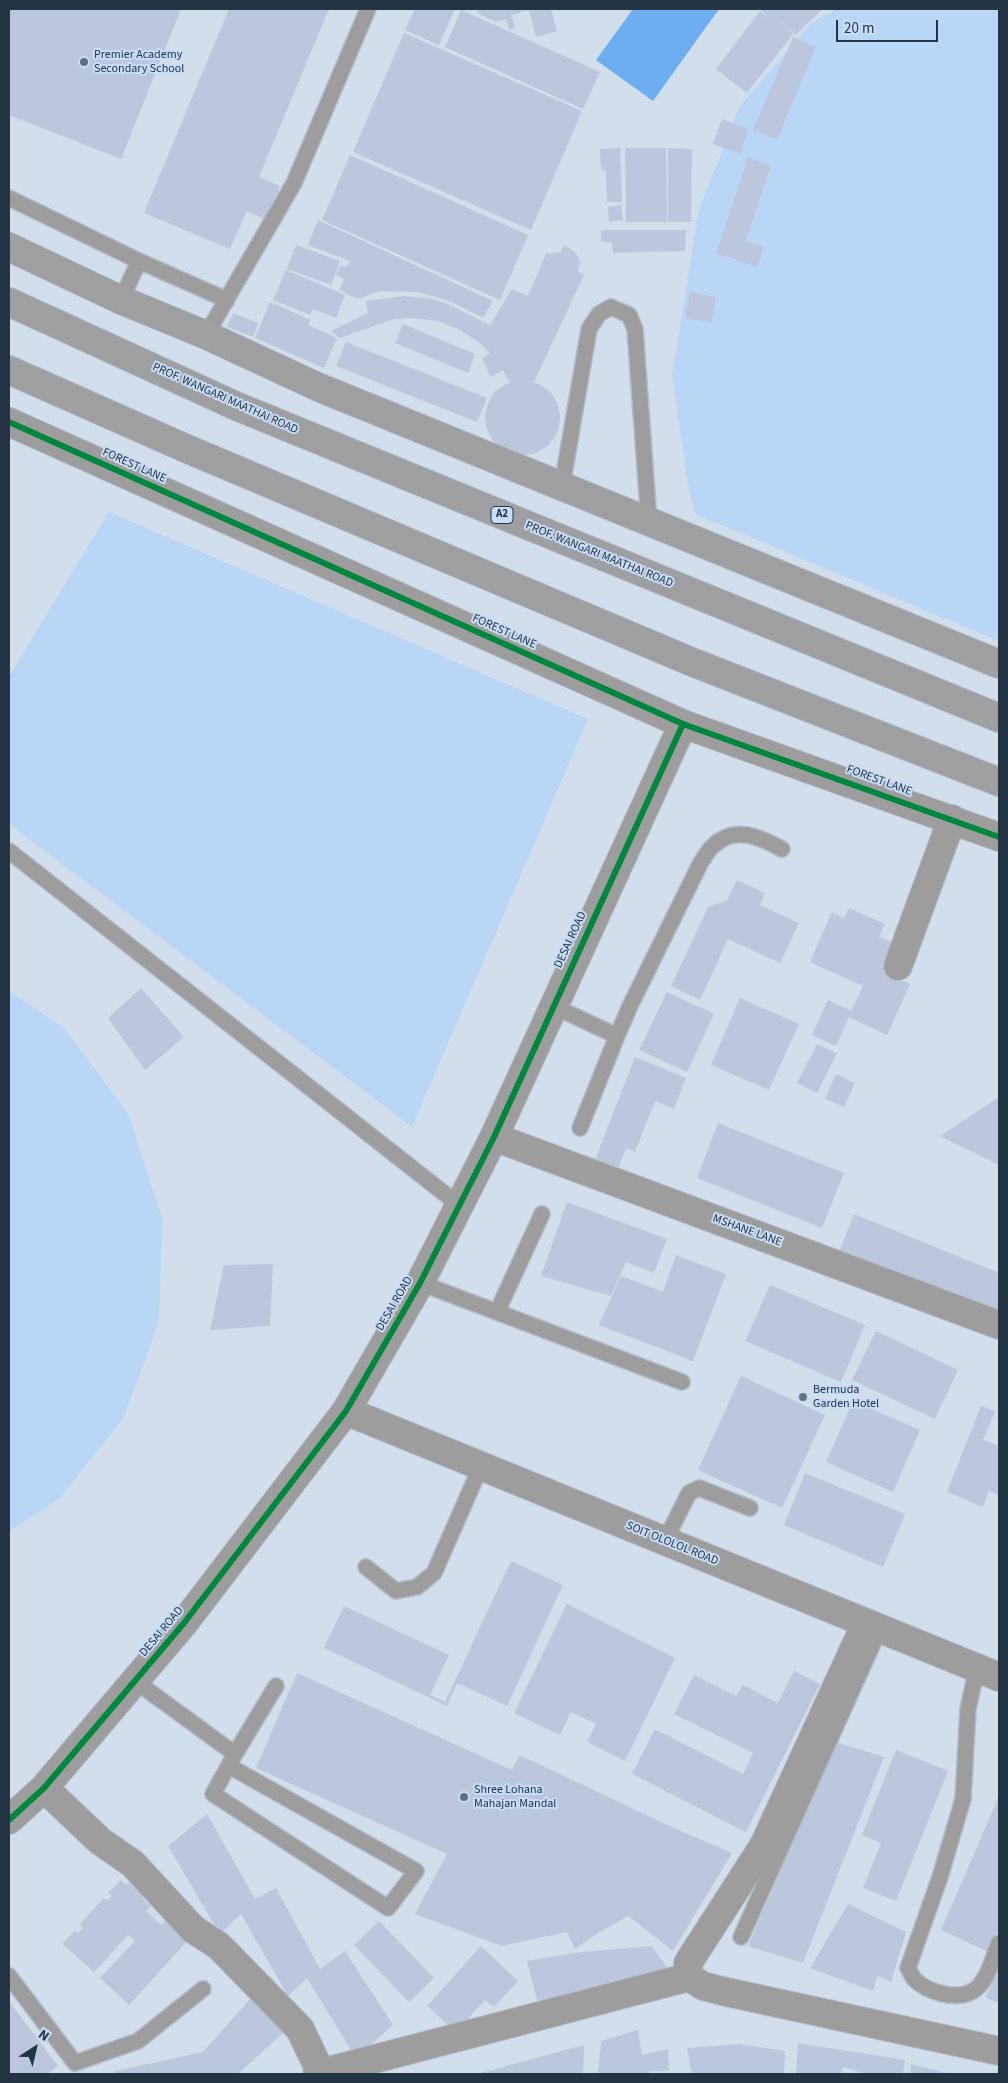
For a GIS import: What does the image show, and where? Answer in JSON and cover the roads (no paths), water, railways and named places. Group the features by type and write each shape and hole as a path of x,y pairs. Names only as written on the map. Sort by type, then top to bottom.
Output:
{"main road":[{"path":"9,247 121,300 206,335 318,387 999,664"},
{"name":"PROF. WANGARI MAATHAI ROAD","path":"9,302 236,406 999,718"},
{"path":"9,370 185,448 692,662 999,782"}],"street":[{"name":"FOREST LANE","path":"9,422 683,724 999,837"},
{"name":"DESAI ROAD","path":"9,1820 44,1788 184,1623 346,1411 420,1283 494,1137 683,724"},
{"path":"898,966 952,819"},
{"name":"MSHANE LANE","path":"494,1137 999,1326"},
{"name":"SOIT OLOLOL ROAD","path":"346,1411 988,1672"},
{"path":"689,1977 688,1963 764,1845 873,1626"},
{"path":"44,1788 100,1841 133,1864 193,1929 219,1946 300,2029 319,2074 689,1977 703,1986 722,1991 999,2051"}],"lane":[{"path":"206,335 294,184 368,9"},
{"path":"9,198 139,261 227,300"},
{"path":"121,300 139,261"},
{"path":"562,486 589,329 599,314 611,307 629,315 635,329 649,522"},
{"path":"580,1128 630,1006 701,862 713,846 730,836 755,835 782,848"},
{"path":"9,851 459,1205"},
{"path":"553,1006 618,1036"},
{"path":"497,1312 542,1214"},
{"path":"420,1283 682,1382"},
{"path":"366,1567 396,1591 417,1587 434,1573 480,1466"},
{"path":"665,1541 689,1493 700,1488 750,1508"},
{"path":"741,1937 873,1626"},
{"path":"988,1672 968,1709 963,1799 940,1877 908,1968 914,1978 928,1988 947,1995 973,1991 983,1981 999,1943"},
{"path":"136,1681 232,1760 416,1871 388,1908 212,1794 232,1760 276,1686"},
{"path":"9,1976 75,2063 138,2041 203,1989"}],"water":[{"path":"633,9 719,9 653,101 596,60"}],"place":[{"name":"Premier Academy Secondary School","path":"84,62"},
{"name":"Bermuda Garden Hotel","path":"803,1397"},
{"name":"Shree Lohana Mahajan Mandal","path":"464,1797"}]}
